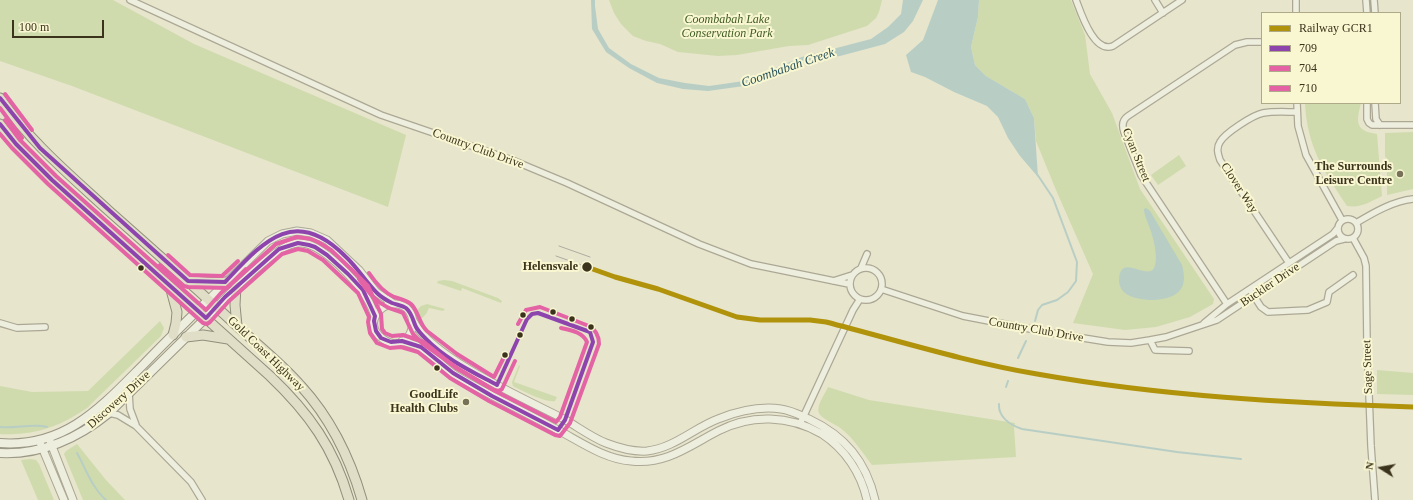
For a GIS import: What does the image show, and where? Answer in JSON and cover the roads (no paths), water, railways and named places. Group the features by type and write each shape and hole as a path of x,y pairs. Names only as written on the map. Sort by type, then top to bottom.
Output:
{"highway":[{"name":"Gold Coast Highway","path":"0,98 40,148 217,306 294,378 325,416 341,444 348,459 362,500"},
{"name":"Gold Coast Highway","path":"0,124 16,144 38,166 285,390 309,417 324,441 336,463 349,500"},
{"path":"188,281 210,283 225,282"},
{"path":"170,286 177,312 173,335"},
{"path":"236,286 235,305 237,326"},
{"path":"186,337 202,335 228,339"}],"main road":[{"name":"Discovery Drive","path":"0,443 39,440 72,427 89,416 109,399 209,299"},
{"name":"Discovery Drive","path":"0,453 16,453 42,449 81,434 109,413 217,306"}],"street":[{"name":"Country Club Drive","path":"130,0 381,115 518,163 567,183 699,244 751,264 849,284"},
{"path":"1076,0 1086,24 1097,42 1107,48 1113,46 1182,0"},
{"path":"1154,0 1163,13"},
{"path":"1296,0 1296,12"},
{"path":"1366,0 1366,12"},
{"path":"1374,0 1374,12"},
{"name":"Cyan Street","path":"1227,304 1142,175 1124,132 1123,125 1124,120 1128,116 1235,45 1247,42 1261,42"},
{"path":"1297,104 1300,136 1306,155 1342,220"},
{"path":"1367,104 1367,119 1372,125 1413,125"},
{"path":"1375,104 1376,118 1380,125"},
{"name":"Clover Way","path":"1289,264 1220,160 1218,148 1219,142 1229,133 1259,114 1297,112"},
{"path":"1356,223 1386,207 1402,201 1413,199"},
{"path":"1351,219 1356,223 1358,230 1353,238 1344,238 1340,235 1337,229 1342,220 1351,219"},
{"name":"Buckler Drive","path":"1195,328 1207,321 1227,304 1333,234 1337,229"},
{"path":"209,299 268,241 282,234 290,232 304,232 317,235 327,240 359,270 376,292 394,304"},
{"name":"Buckler Drive","path":"1150,340 1166,337 1217,320 1336,241 1344,238"},
{"name":"Sage Street","path":"1353,238 1363,255 1366,266 1371,446 1375,500"},
{"path":"217,306 236,286 279,249 292,244 302,243 322,251 348,274 365,294 375,316 374,327 381,338 391,342 402,341 410,335 413,330 414,322"},
{"name":"Country Club Drive","path":"831,281 852,275 861,268 867,254 869,268"},
{"path":"852,275 849,284 851,292 860,299 871,299 878,295 882,281 880,276 876,271 869,268 861,268"},
{"path":"1250,289 1261,307 1268,312 1308,310 1327,302 1329,292 1353,275"},
{"name":"Country Club Drive","path":"881,288 963,316 1108,342 1131,343 1150,340"},
{"path":"852,310 854,294"},
{"path":"800,424 802,416 852,310 860,299"},
{"path":"375,316 384,306 399,304 408,310 418,330 427,340 456,361 497,385 565,420 601,441 628,450 647,451 670,445 718,419 748,410 766,408 782,409 802,416 828,429 853,452 872,487 875,500"},
{"path":"0,323 17,328 45,327"},
{"path":"1150,340 1155,350 1190,351"},
{"path":"402,341 421,348 453,373 492,396 607,456 622,460 637,462 653,461 670,457 723,428 752,419 769,418 800,424 823,435 842,452 853,465 861,480 867,500"},
{"path":"492,396 497,385"},
{"path":"129,393 130,409 136,426"},
{"path":"109,413 118,415 136,426 191,482 202,500"},
{"path":"48,437 73,500"},
{"path":"39,440 64,500"}],"waterway":[{"path":"1035,321 1038,310 1042,305 1057,300 1068,292 1076,281 1077,262 1053,198 1037,174"},
{"path":"1018,358 1026,341"},
{"path":"1006,387 1008,381"},
{"path":"999,404 1000,413 1003,417 1013,425 1022,429 1177,452 1241,459"},
{"path":"0,427 47,427"},
{"path":"77,453 93,484 106,500"}],"tram line":[{"path":"559,246 590,257"},
{"path":"556,256 587,267"}],"rail line":[{"name":"GCR1","path":"587,267 615,277 658,289 737,317 760,320 810,320 826,322 957,357 1010,369 1084,382 1177,393 1271,401 1413,407"}],"place":[{"name":"The Surrounds Leisure Centre","path":"1400,174"},
{"name":"Helensvale","path":"587,267"},
{"name":"GoodLife Health Clubs","path":"466,402"}],"park label":[{"name":"Coombabah Lake Conservation Park","path":"727,27"}],"water label":[{"name":"Coombabah Creek","path":"788,68"}]}
